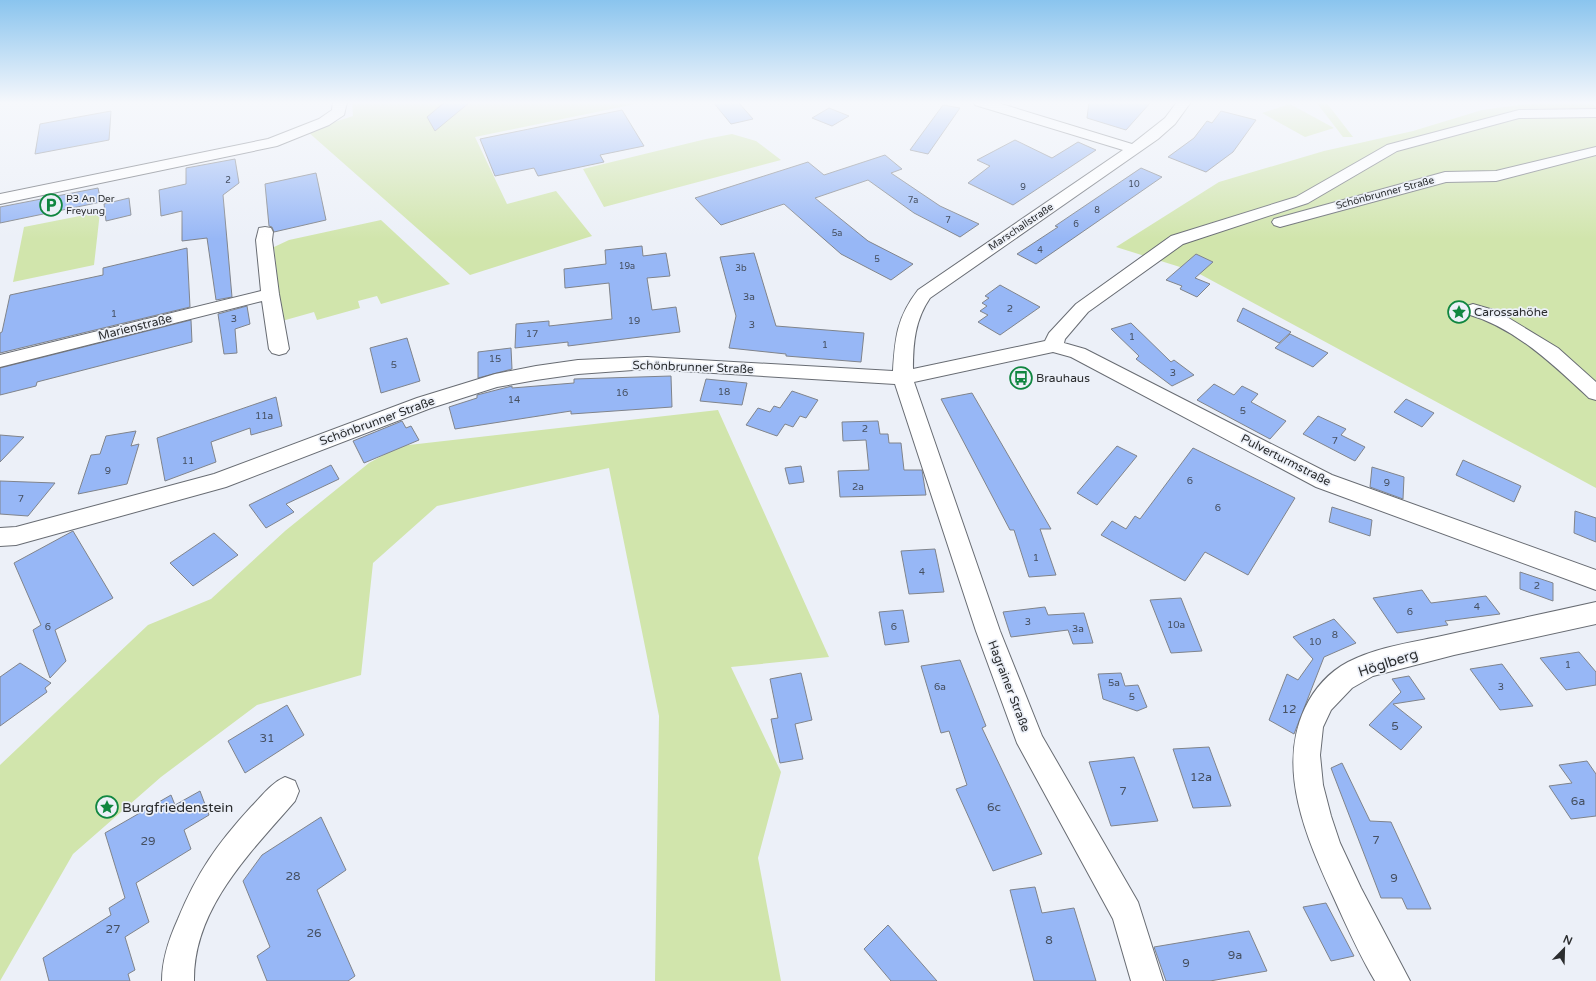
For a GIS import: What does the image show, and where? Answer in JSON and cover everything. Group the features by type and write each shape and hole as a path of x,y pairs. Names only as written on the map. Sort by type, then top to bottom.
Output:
{"street":[{"path":"0,199 249,148"},
{"path":"1128,148 1135,150"},
{"name":"Marschallstraße","path":"903,378 904,338 908,319 917,302 924,294 1138,148"},
{"name":"Schönbrunner Straße","path":"8,537 218,481 424,403 495,382 536,373 578,367 647,363 903,378 1053,346 1056,337 1082,308 1177,240 1302,200 1393,148"},
{"name":"Schönbrunner Straße","path":"1221,227 1256,229 1445,177 1496,176 1596,151"},
{"path":"265,232 264,240 270,294 280,349"},
{"name":"Marienstraße","path":"0,361 270,294"},
{"path":"1473,310 1491,315 1551,352 1596,393"},
{"name":"Pulverturmstraße","path":"1053,346 1078,353 1324,481 1596,580"},
{"name":"Hagrainer Straße","path":"903,378 988,631 1031,743 1127,913 1147,981"},
{"name":"Höglberg","path":"1394,981 1379,959 1337,871 1312,806 1306,778 1307,748 1310,724 1321,701 1336,686 1360,669 1424,651 1596,612"},
{"path":"178,981 179,959 185,937 202,897 215,873 230,853 285,791"}],"green space":[{"path":"326,148 480,148 507,204 556,191 592,236 470,275"},
{"path":"670,148 765,148 781,160 604,207 583,169"},
{"path":"1338,148 1596,148 1596,488 1196,272 1116,247 1219,182"},
{"path":"100,212 94,265 13,282 24,227"},
{"path":"381,220 450,284 381,304 377,296 358,301 360,308 317,320 314,312 282,321 274,247 289,240"},
{"path":"718,410 829,657 731,667 781,772 758,858 781,981 655,981 659,716 609,468 437,506 373,563 361,675 257,705 161,777 73,854 0,981 0,765 148,625 211,599 285,531 369,463 400,446"}],"building":[{"path":"36,148 68,148 35,154"},
{"path":"484,148 635,148 600,155 604,162 538,176 534,168 495,176"},
{"path":"912,148 932,148 928,154 910,150"},
{"path":"1000,148 1031,148 1052,158 1069,148 1091,148 1096,150 1013,205 968,183 990,166 977,160"},
{"path":"1181,148 1236,148 1233,152 1206,172 1168,157"},
{"path":"885,155 902,169 891,173 940,206 979,224 960,237 914,213 868,180 815,198 868,241 913,264 891,280 841,254 784,204 721,225 695,198 808,162 824,175"},
{"path":"235,159 239,183 223,195 232,297 216,300 207,238 182,241 182,211 161,216 159,190 186,184 186,168"},
{"path":"1141,168 1162,177 1036,264 1017,254 1058,227 1055,226"},
{"path":"316,173 326,220 274,232 272,227 269,226 265,184"},
{"name":"P3 An Der Freyung","path":"98,188 101,202 0,223 0,207"},
{"path":"129,198 131,215 106,221 104,204"},
{"path":"642,246 643,256 666,253 670,276 647,278 652,310 676,307 680,332 568,346 568,342 515,348 516,324 549,321 549,326 612,319 609,283 565,288 564,269 606,264 605,250"},
{"path":"187,248 190,307 0,353 0,333 2,332 10,295 103,275 103,268"},
{"path":"754,253 776,326 864,333 861,362 786,356 786,354 729,348 736,316 720,257"},
{"path":"1196,254 1213,262 1195,278 1210,284 1197,297 1180,289 1182,286 1166,280"},
{"path":"1000,285 1040,307 1000,335 978,322 988,315 980,311 987,306 982,303 989,298 985,296"},
{"path":"247,306 250,324 235,329 237,353 224,354 218,314"},
{"path":"1243,308 1291,332 1279,343 1237,321"},
{"path":"191,320 192,342 37,382 36,386 0,395 0,368"},
{"path":"1131,323 1171,362 1174,360 1194,375 1172,386 1136,359 1139,356 1111,329"},
{"path":"1290,334 1328,353 1313,367 1275,348"},
{"path":"407,338 420,381 381,393 370,348"},
{"path":"511,348 512,369 478,378 478,352"},
{"path":"671,376 672,407 571,414 571,411 455,429 449,407 477,398 477,395 512,386 512,388 574,383 574,379"},
{"path":"706,379 747,383 742,405 700,401"},
{"path":"1214,384 1234,395 1242,386 1258,394 1251,402 1286,421 1270,439 1197,400"},
{"path":"792,391 818,400 806,418 800,416 793,427 785,424 777,436 746,425 758,408 770,412 774,406 780,408"},
{"path":"972,393 1051,529 1040,529 1056,575 1029,577 1014,530 1010,530 941,399"},
{"path":"276,397 282,426 251,435 250,428 211,442 216,462 165,481 157,438"},
{"path":"1406,399 1434,413 1422,427 1394,412"},
{"path":"1318,416 1346,429 1341,435 1365,447 1355,461 1303,434"},
{"path":"402,421 406,428 411,426 419,440 364,463 353,441"},
{"path":"878,421 880,434 888,434 889,443 901,443 904,470 922,470 926,495 840,497 838,471 869,470 866,440 843,441 842,422"},
{"path":"136,431 131,446 139,444 127,484 78,494 91,455 100,454 106,436"},
{"path":"0,435 24,437 0,462"},
{"path":"1117,446 1137,456 1097,505 1077,493"},
{"path":"1193,448 1295,498 1248,575 1205,552 1185,581 1101,535 1112,521 1126,529 1135,516 1140,519"},
{"path":"1463,460 1521,486 1514,502 1456,475"},
{"path":"331,465 339,479 286,504 294,512 266,528 249,505"},
{"path":"801,466 804,482 789,484 785,468"},
{"path":"1372,467 1404,477 1403,499 1370,487"},
{"path":"0,481 55,483 28,516 0,514"},
{"path":"1332,507 1372,520 1370,536 1329,522"},
{"path":"1575,511 1596,518 1596,542 1574,533"},
{"path":"73,531 113,598 55,630 66,661 50,678 33,630 41,625 14,563"},
{"path":"214,533 238,555 193,586 170,563"},
{"path":"935,549 944,592 909,594 901,551"},
{"path":"1520,572 1553,583 1553,601 1520,589"},
{"path":"1422,590 1431,603 1486,596 1500,614 1445,621 1448,625 1397,633 1373,598"},
{"path":"1181,598 1202,651 1171,653 1150,600"},
{"path":"1045,607 1048,615 1084,613 1093,643 1073,644 1068,630 1011,637 1003,612"},
{"path":"903,610 909,642 885,645 879,612"},
{"path":"1334,619 1356,643 1324,657 1294,734 1269,720 1287,674 1298,680 1313,659 1293,637"},
{"path":"1579,652 1596,672 1596,685 1566,690 1540,658"},
{"path":"960,660 986,726 982,728 1042,854 993,871 956,789 967,785 949,731 941,733 921,666"},
{"path":"20,663 51,683 45,688 47,692 0,726 0,677"},
{"path":"1502,664 1533,706 1500,710 1470,669"},
{"path":"801,673 812,720 795,724 803,759 780,763 771,719 778,718 770,679"},
{"path":"1121,673 1125,686 1138,685 1147,707 1137,711 1103,699 1098,674"},
{"path":"1409,676 1425,699 1393,704 1422,727 1401,750 1369,725 1401,692 1392,679"},
{"path":"287,705 304,735 245,773 228,741"},
{"path":"1209,747 1231,806 1193,808 1173,749"},
{"path":"1134,757 1158,821 1111,826 1089,762"},
{"path":"1587,761 1596,774 1596,816 1571,819 1549,786 1572,783 1559,765"},
{"path":"1342,763 1370,821 1391,822 1431,909 1407,909 1402,898 1381,898 1331,768"},
{"path":"200,791 209,815 184,830 191,849 136,883 149,922 125,937 135,970 128,974 130,981 49,981 43,958 111,915 109,908 125,898 105,833 171,795 175,805"},
{"path":"321,817 346,870 317,890 355,976 348,981 267,981 257,956 270,947 243,881 262,855"},
{"path":"1035,887 1042,913 1074,908 1096,981 1034,981 1010,890"},
{"path":"1326,903 1354,956 1331,961 1303,907"},
{"path":"888,925 937,981 891,981 864,949"},
{"path":"1249,931 1267,971 1210,981 1166,981 1154,947"}],"place":[{"name":"P3 An Der Freyung","path":"51,205"},
{"name":"Carossahöhe","path":"1459,312"},
{"name":"Brauhaus","path":"1021,378"},
{"name":"Burgfriedenstein","path":"107,807"}]}
